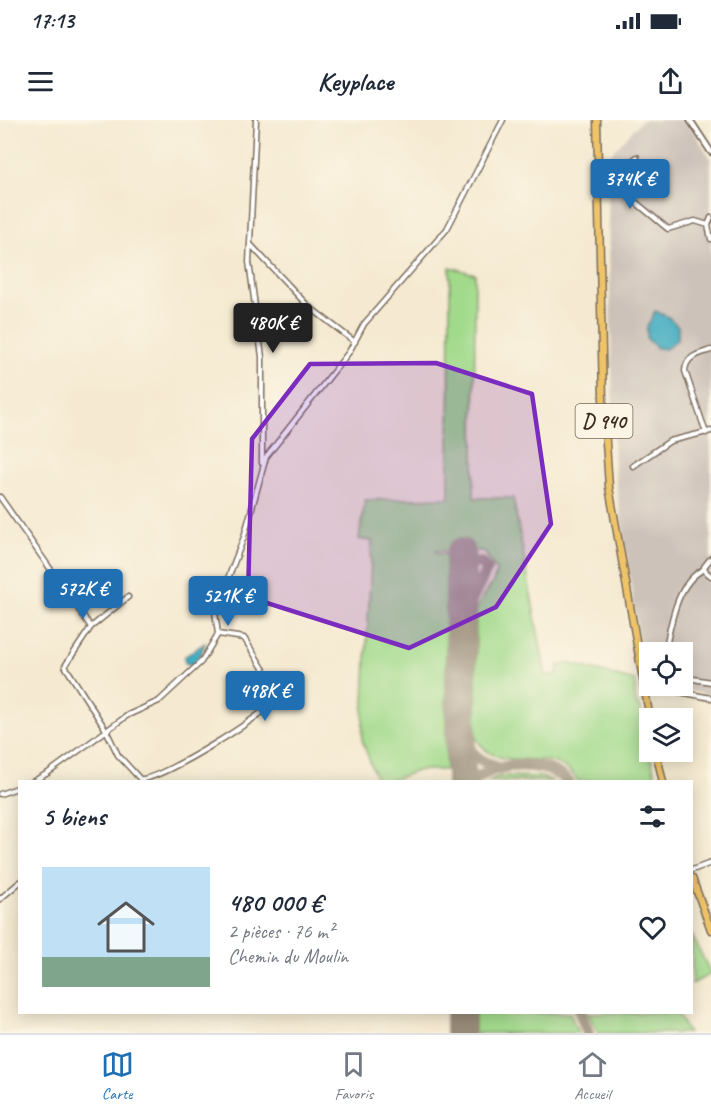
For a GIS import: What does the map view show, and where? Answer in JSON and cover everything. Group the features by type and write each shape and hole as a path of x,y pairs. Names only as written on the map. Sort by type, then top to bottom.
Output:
{"main road":[{"name":"D 940","path":"597,120 603,399 609,487 639,661"},
{"path":"658,762 663,780"},
{"path":"693,881 711,930"}],"street":[{"path":"36,780 128,715 159,701 201,662 218,634 215,612 244,537 262,463 262,357 249,262 256,120"},
{"path":"262,463 355,342 364,324 379,305 447,230 503,120"},
{"path":"690,120 711,152"},
{"path":"637,157 613,176 615,185 668,230 695,221 708,225"},
{"path":"711,218 708,225 711,239"},
{"path":"250,244 307,305 355,342"},
{"path":"633,465 670,441 709,432 685,370 687,361 692,357 711,350"},
{"path":"0,496 91,627"},
{"path":"704,569 706,561 711,558"},
{"path":"704,569 711,576"},
{"path":"667,642 675,610 686,587 693,574 704,569"},
{"path":"128,597 91,627 64,666 106,730 118,755 140,780 152,778 177,766 212,745 277,698 271,681 244,638 218,634"},
{"path":"693,679 711,682"},
{"path":"693,694 711,698"},
{"path":"0,794 18,788"},
{"path":"693,870 711,863"},
{"path":"0,899 18,884"}],"highlighted area":[{"path":"436,363 532,394 551,524 496,607 409,648 248,597 252,439 310,364"}],"shaded area":[{"path":"642,120 687,120 711,159 711,695 693,692 693,642 639,642 614,469 607,158"}],"green space":[{"path":"450,267 475,274 474,498 513,498 546,676 558,673 558,666 569,663 635,681 635,699 639,708 639,762 652,762 656,780 577,780 567,769 554,762 499,757 486,750 476,738 476,612 493,581 496,570 484,551 436,551 436,554 446,554 446,770 420,770 392,780 377,780 362,740 372,541 359,539 365,500 449,498"},
{"path":"501,776 541,777 550,780 491,780"},
{"path":"693,937 711,974 693,983"},
{"path":"475,1014 570,1014 578,1033 475,1033"},
{"path":"588,1014 678,1014 688,1033 598,1033"}],"water":[{"path":"655,311 668,317 678,326 678,338 666,349 657,348 647,339 647,327"},
{"path":"205,643 201,655 192,665 185,663 184,657"}],"taxiway":[{"path":"461,568 467,562 482,563 487,569 461,621"},
{"path":"461,730 466,744 474,755 499,767"},
{"path":"476,780 493,770 520,766 548,769 565,780"},
{"path":"581,1014 588,1033"}],"runway":[{"path":"461,553 461,780"},
{"path":"460,1014 460,1033"}]}
